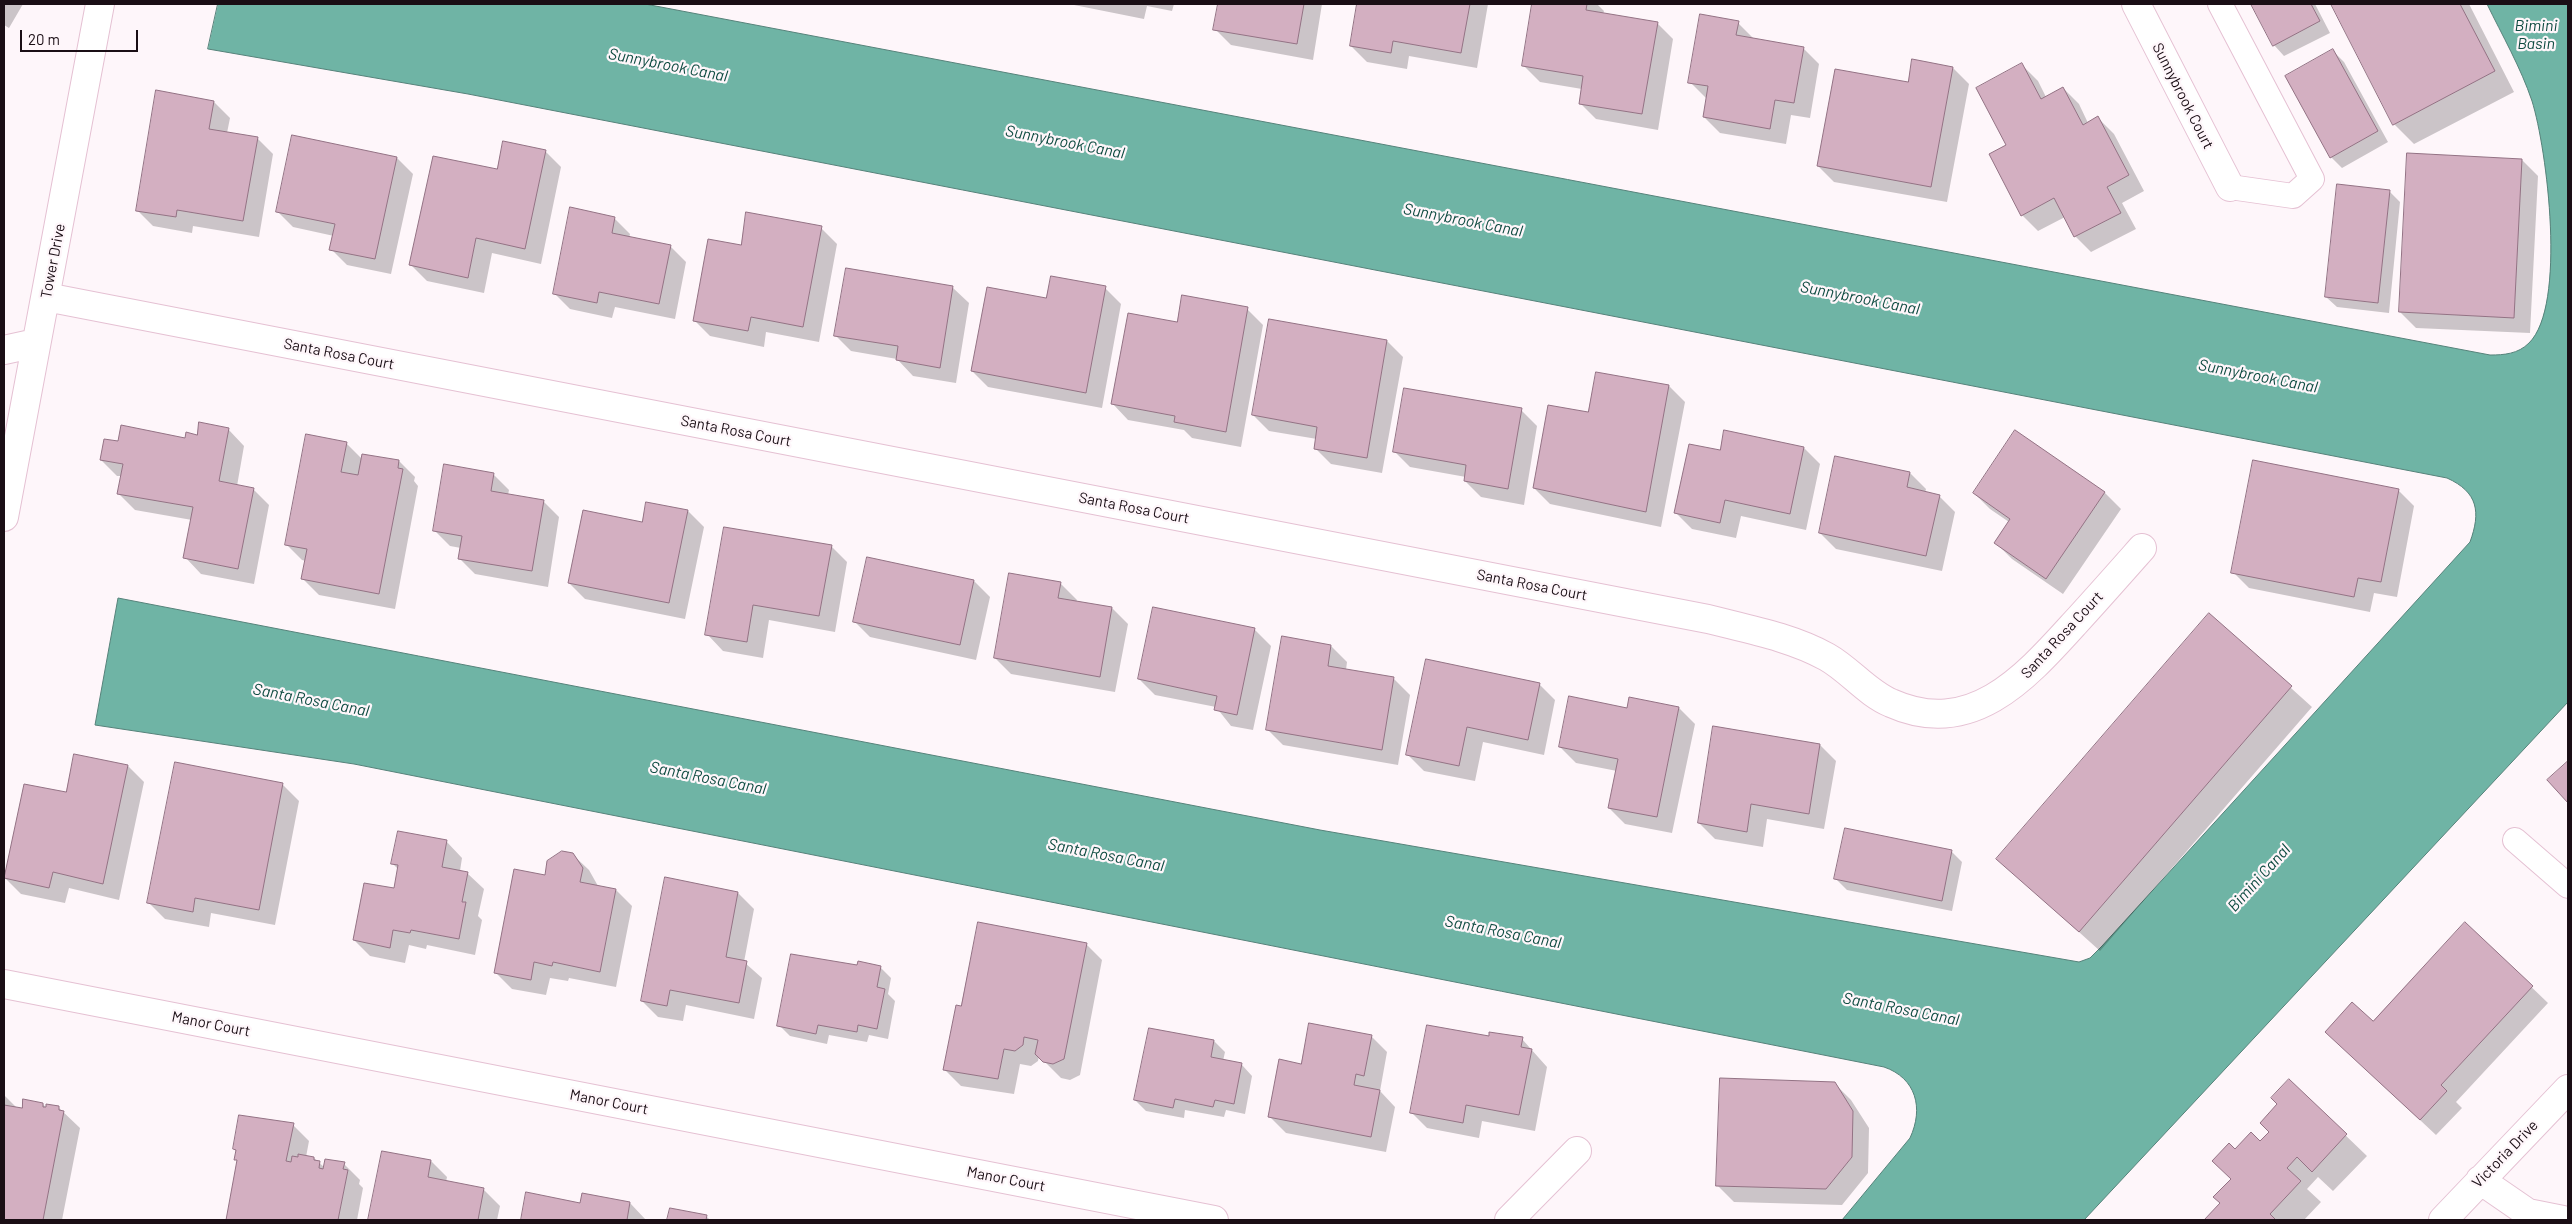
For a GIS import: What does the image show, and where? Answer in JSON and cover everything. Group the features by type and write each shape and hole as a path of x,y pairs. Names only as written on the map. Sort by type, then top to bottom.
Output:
{"street":[{"name":"Tower Drive","path":"4,517 100,4"},
{"name":"Sunnybrook Court","path":"2136,4 2230,187"},
{"name":"Santa Rosa Court","path":"46,297 1708,619 1807,648 1844,668 1873,693 1889,703 1906,710 1931,714 1956,712 1982,705 2010,688 2032,670 2142,548"},
{"path":"4,350 36,343"},
{"name":"Manor Court","path":"4,984 1214,1220"},
{"name":"Victoria Drive","path":"2443,1220 2568,1089"},
{"path":"1509,1220 1577,1151"},
{"path":"2480,1180 2528,1213 2563,1220"}],"lane":[{"path":"2220,4 2312,179 2293,196 2230,187"},
{"path":"2515,840 2568,886"}],"water":[{"path":"218,4 645,4 2490,355 2516,352 2529,343 2541,324 2548,296 2551,263 2548,189 2538,124 2528,89 2487,4 2568,4 2568,702 2084,1220 1842,1220 1910,1138 1914,1127 1916,1105 1910,1086 1895,1072 1884,1067 354,764 95,725 118,598 1320,830 2079,962 2090,958 2102,946 2470,542 2475,521 2476,512 2471,496 2447,478 468,94 208,49"}],"building":[{"path":"1218,4 1304,4 1297,44 1213,30"},
{"path":"1357,4 1470,4 1461,53 1393,41 1391,53 1350,46"},
{"path":"1532,4 1587,4 1586,10 1658,22 1642,114 1579,104 1583,76 1522,66"},
{"path":"2251,4 2311,4 2320,21 2273,46"},
{"path":"2331,4 2460,4 2495,71 2393,125"},
{"path":"1700,14 1739,21 1736,35 1804,47 1794,103 1775,100 1770,129 1703,117 1708,86 1688,83"},
{"path":"2333,49 2378,131 2330,158 2285,76"},
{"path":"1912,59 1953,67 1931,187 1817,166 1835,69 1908,82"},
{"path":"2022,63 2041,99 2063,87 2083,125 2098,116 2129,175 2107,187 2121,213 2074,237 2054,198 2021,216 1989,154 2006,145 1976,88"},
{"path":"156,90 214,101 209,129 258,137 243,221 177,210 176,217 136,211"},
{"path":"292,135 397,157 375,259 329,250 335,224 276,212"},
{"path":"503,141 546,150 525,249 476,238 468,278 409,265 433,156 497,169"},
{"path":"2407,153 2522,159 2514,318 2399,312"},
{"path":"2337,184 2390,190 2378,303 2325,297"},
{"path":"570,207 615,217 612,233 671,245 659,304 599,292 597,303 553,294"},
{"path":"746,212 822,226 803,327 751,317 748,331 693,321 708,239 741,245"},
{"path":"846,268 953,286 940,368 896,360 898,346 834,336"},
{"path":"1051,276 1106,286 1086,393 971,371 987,287 1046,298"},
{"path":"1182,295 1248,307 1226,432 1174,422 1175,416 1111,404 1128,313 1177,322"},
{"path":"1269,319 1387,340 1367,458 1314,449 1317,427 1252,415"},
{"path":"1596,372 1669,385 1646,512 1533,488 1548,405 1588,412"},
{"path":"1404,388 1522,408 1508,489 1464,481 1466,465 1393,452"},
{"path":"199,422 229,428 219,481 254,488 238,569 183,558 193,507 117,494 123,464 100,460 104,439 118,441 121,425 185,438 186,432 197,435"},
{"path":"1724,430 1804,447 1790,514 1725,500 1720,523 1674,513 1689,444 1720,450"},
{"path":"2015,430 2105,492 2046,579 1994,543 2010,519 1973,493"},
{"path":"306,434 347,442 341,472 358,475 362,454 399,460 398,468 403,469 379,594 301,579 307,549 285,545"},
{"path":"1835,456 1910,472 1907,487 1940,495 1926,556 1819,533"},
{"path":"2253,460 2399,489 2381,582 2358,578 2354,597 2231,573"},
{"path":"444,464 494,473 491,491 544,500 532,571 458,559 462,536 433,531"},
{"path":"646,502 688,510 669,603 568,583 583,510 642,522"},
{"path":"724,527 832,545 819,616 753,605 747,642 705,635"},
{"path":"867,557 974,580 960,645 853,622"},
{"path":"1009,573 1061,582 1058,598 1112,607 1100,677 994,658"},
{"path":"1153,607 1255,628 1237,715 1214,710 1217,696 1138,679"},
{"path":"2209,613 2292,686 2079,932 1996,859"},
{"path":"1282,636 1331,645 1328,666 1394,677 1382,750 1266,730"},
{"path":"1426,659 1540,683 1528,740 1467,727 1459,766 1406,755"},
{"path":"1569,696 1627,708 1629,697 1679,707 1657,817 1608,808 1618,759 1559,747"},
{"path":"1713,726 1820,744 1809,814 1751,804 1747,832 1698,823"},
{"path":"74,754 128,765 103,884 53,872 49,888 4,878 24,784 66,792"},
{"path":"2568,761 2568,803 2547,780"},
{"path":"175,762 283,783 259,910 195,898 193,912 147,903"},
{"path":"1845,828 1952,850 1942,901 1834,879"},
{"path":"398,831 447,840 442,867 468,872 462,902 466,902 459,939 411,930 410,933 393,930 390,948 353,940 364,883 394,888 398,865 391,864"},
{"path":"562,851 573,853 583,868 580,882 616,889 600,972 553,962 552,966 534,962 531,980 494,973 514,869 545,875 547,861"},
{"path":"665,877 738,892 726,957 747,961 739,1003 670,990 667,1006 641,1001"},
{"path":"978,922 1087,943 1064,1059 1053,1064 1043,1062 1035,1054 1038,1040 1024,1037 1023,1045 1015,1051 1004,1049 998,1079 943,1070 956,1005 961,1006"},
{"path":"2465,922 2533,986 2441,1085 2447,1091 2420,1120 2325,1032 2352,1002 2373,1021"},
{"path":"791,954 857,965 858,961 881,966 877,987 885,989 877,1029 858,1025 857,1032 818,1025 816,1034 777,1026"},
{"path":"1309,1023 1372,1035 1364,1076 1356,1074 1354,1085 1380,1090 1371,1137 1268,1117 1279,1059 1301,1064"},
{"path":"1427,1025 1489,1036 1489,1032 1523,1037 1521,1047 1532,1049 1519,1115 1466,1105 1463,1123 1410,1113"},
{"path":"1149,1028 1214,1040 1211,1057 1242,1063 1234,1104 1215,1100 1213,1107 1175,1099 1173,1108 1134,1100"},
{"path":"1720,1078 1835,1082 1853,1111 1852,1157 1826,1189 1716,1186"},
{"path":"2289,1079 2347,1134 2312,1172 2297,1157 2287,1168 2301,1181 2270,1214 2276,1220 2204,1220 2220,1203 2213,1197 2231,1179 2212,1161 2229,1143 2235,1149 2251,1132 2260,1141 2269,1132 2260,1123 2277,1104 2271,1098"},
{"path":"23,1099 43,1103 43,1107 46,1107 46,1104 59,1106 59,1110 64,1111 43,1220 4,1220 4,1105 22,1108"},
{"path":"239,1115 294,1123 286,1161 291,1162 292,1156 298,1157 298,1154 314,1157 314,1160 320,1161 319,1168 323,1169 325,1159 345,1162 343,1169 348,1170 338,1220 226,1220 237,1160 234,1160 236,1150 233,1149"},
{"path":"382,1151 431,1160 428,1177 484,1188 478,1220 368,1220"},
{"path":"526,1192 580,1203 582,1193 630,1202 627,1220 521,1220"},
{"path":"670,1208 707,1215 706,1220 667,1220"}],"water label":[{"name":"Bimini Basin","path":"2536,35"},
{"name":"Sunnybrook Canal","path":"668,65"},
{"name":"Sunnybrook Canal","path":"1065,142"},
{"name":"Sunnybrook Canal","path":"1463,220"},
{"name":"Sunnybrook Canal","path":"1860,298"},
{"name":"Sunnybrook Canal","path":"2258,376"},
{"name":"Santa Rosa Canal","path":"311,700"},
{"name":"Santa Rosa Canal","path":"708,778"},
{"name":"Santa Rosa Canal","path":"1106,855"},
{"name":"Bimini Canal","path":"2259,878"},
{"name":"Santa Rosa Canal","path":"1503,932"},
{"name":"Santa Rosa Canal","path":"1901,1009"}]}
